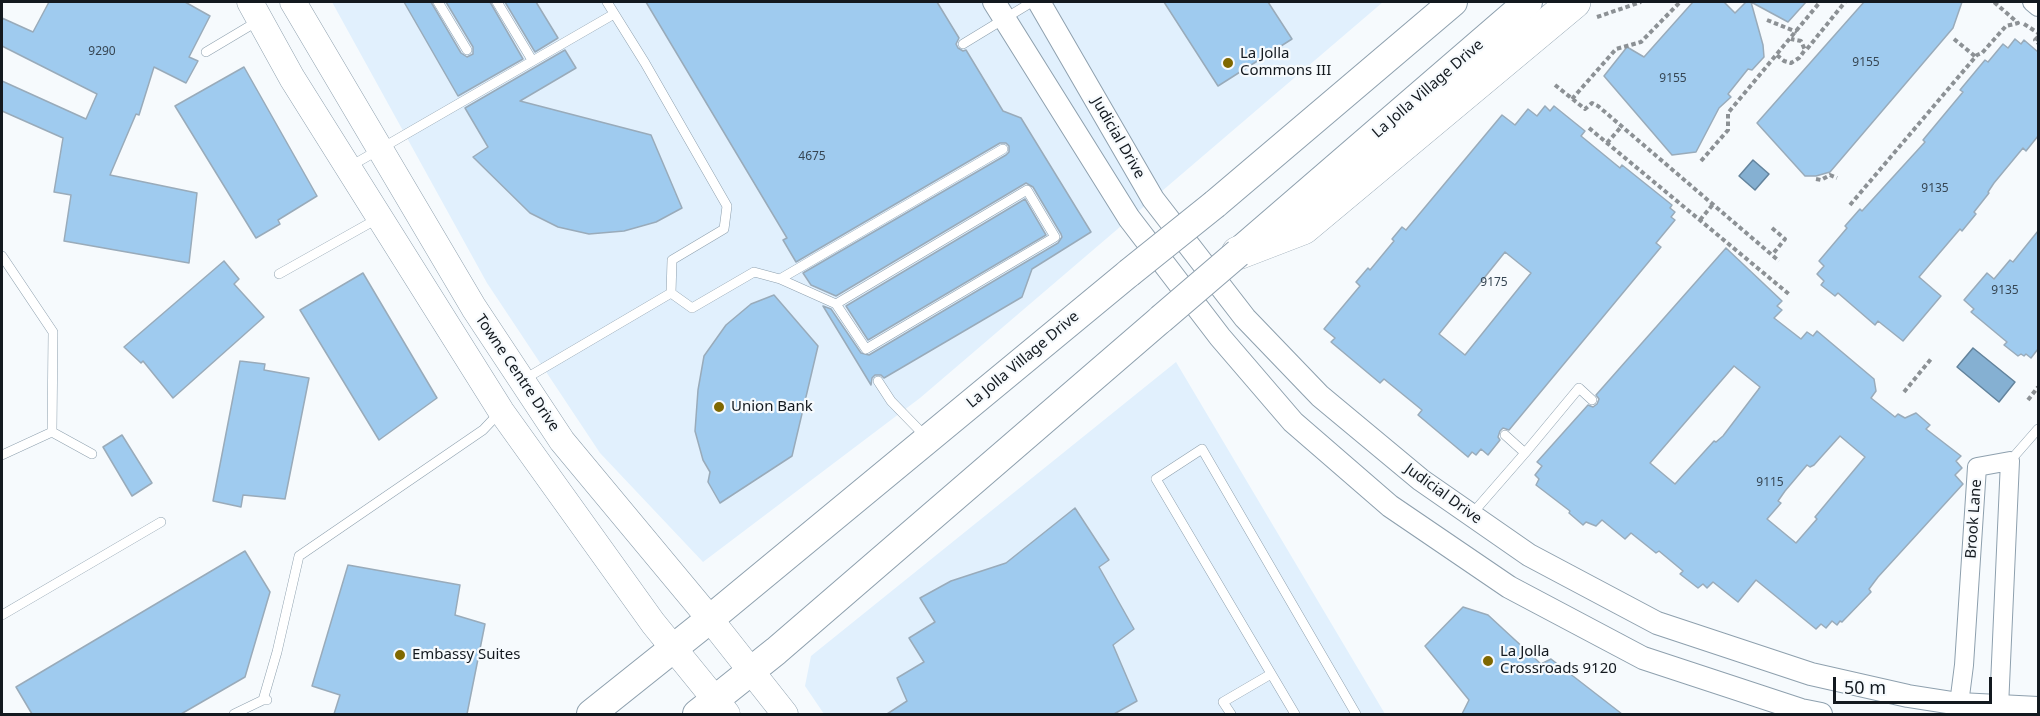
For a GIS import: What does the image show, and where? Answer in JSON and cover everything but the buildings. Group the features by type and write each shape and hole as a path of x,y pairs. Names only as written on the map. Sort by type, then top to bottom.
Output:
{"highway":[{"path":"1238,253 1303,228 1581,10"}],"main road":[{"name":"Towne Centre Drive","path":"293,2 474,308 521,381 575,457 751,670 784,714"},
{"name":"La Jolla Village Drive","path":"591,714 710,620 1215,204 1453,2"},
{"name":"La Jolla Village Drive","path":"713,710 751,670 776,651 1528,2"},
{"name":"Towne Centre Drive","path":"255,11 292,78 501,411 653,623 674,648 713,710"}],"street":[{"name":"Judicial Drive","path":"1039,2 1153,199 1245,318 1320,396 1421,480 1529,555 1658,623 1811,674 1959,709 1998,711 2038,708"},
{"path":"2032,2 2038,7"},
{"path":"999,10 1129,218 1220,338 1293,422 1390,506 1509,587 1643,658 1771,704 1821,714"},
{"path":"1998,711 2010,461"},
{"name":"Brook Lane","path":"1959,709 1977,467 2010,461"}],"lane":[{"path":"438,2 467,50"},
{"path":"497,2 532,60"},
{"path":"607,2 727,206 724,229 672,260 671,293"},
{"path":"963,44 999,10 1032,2"},
{"path":"206,52 255,11"},
{"path":"349,168 614,14"},
{"path":"780,279 1003,149"},
{"path":"671,293 692,308 753,272 780,279 837,304 866,348 1055,237 1027,190 837,304"},
{"path":"279,274 380,218"},
{"path":"2,257 2,269"},
{"path":"2,257 54,332 52,432"},
{"path":"521,381 671,293"},
{"path":"878,381 891,401 927,439"},
{"path":"1471,515 1579,388 1592,400"},
{"path":"234,714 245,712 266,700 299,556 483,430 501,411"},
{"path":"2010,461 2038,429"},
{"path":"52,432 92,454"},
{"path":"2,455 52,432"},
{"path":"1505,435 1525,453"},
{"path":"1295,714 1156,479 1202,449 1356,714"},
{"path":"2,615 161,522"},
{"path":"1231,714 1223,702 1271,674"}],"path":[{"path":"1581,10 1641,2"},
{"path":"1572,99 1616,49 1641,42 1680,2"},
{"path":"1701,161 1728,129 1728,113 1820,2"},
{"path":"1807,48 1845,2"},
{"path":"1994,2 2018,23"},
{"path":"1767,20 1797,32"},
{"path":"1850,205 1976,57 2006,26 2024,23 2038,35 2035,40 2038,43"},
{"path":"1777,55 1791,63 1799,58 1805,50 1801,41 1790,38"},
{"path":"1954,39 1976,57"},
{"path":"1555,85 1585,109 1592,103 1598,106 1779,261"},
{"path":"1607,143 1621,127"},
{"path":"1589,128 1790,295"},
{"path":"1816,179 1821,180 1830,175 1837,178"},
{"path":"1700,220 1714,203"},
{"path":"1772,228 1785,239 1772,255"},
{"path":"1904,392 1931,359"},
{"path":"2028,400 2038,387"}],"shaded area":[{"path":"332,2 1383,2 920,398 703,562 600,453 487,283"},
{"path":"1176,362 1385,714 824,714 805,686 811,656"}],"water":[{"path":"1753,160 1769,174 1755,190 1739,176"},
{"path":"1973,348 2015,382 1999,402 1957,367"}],"place":[{"name":"La Jolla Commons III","path":"1228,63"},
{"name":"Union Bank","path":"719,407"},
{"name":"Embassy Suites","path":"400,655"},
{"name":"La Jolla Crossroads 9120","path":"1488,661"}]}
